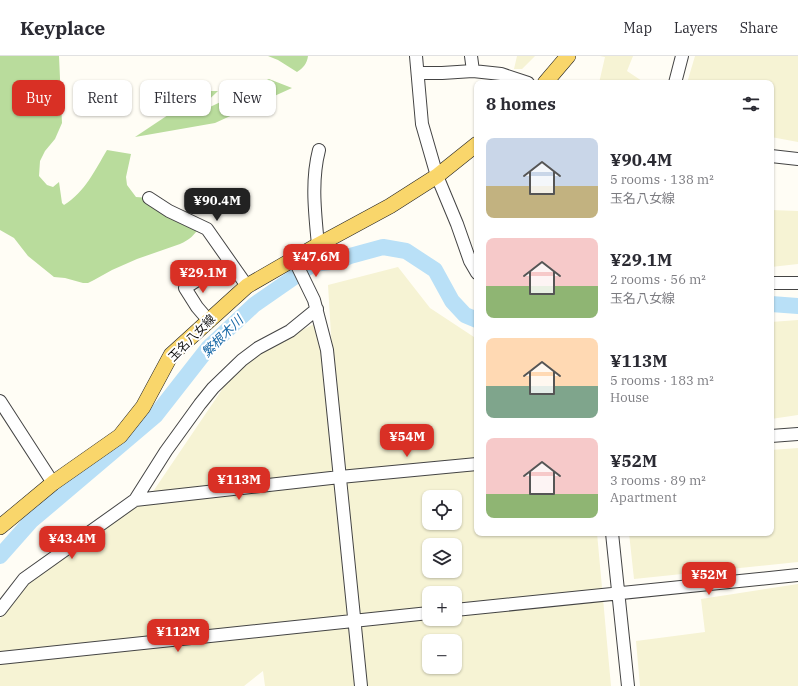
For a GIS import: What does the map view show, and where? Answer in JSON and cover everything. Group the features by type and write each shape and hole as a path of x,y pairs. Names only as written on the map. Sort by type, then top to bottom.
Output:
{"main road":[{"path":"548,80 568,56"},
{"name":"玉名八女線","path":"0,528 53,483 120,436 143,407 171,355 247,286 295,263 318,245 390,206 437,176 474,146"}],"street":[{"path":"416,56 422,124 437,176 457,224 470,261 474,267"},
{"path":"471,56 473,71"},
{"path":"675,80 682,56"},
{"path":"418,73 473,71 502,74 519,80"},
{"path":"318,245 314,182 319,150"},
{"path":"774,156 798,159"},
{"path":"149,198 169,211 207,229 247,286"},
{"path":"295,263 316,304 327,350 361,686"},
{"path":"209,321 197,307 185,288 213,270"},
{"path":"774,283 798,283"},
{"path":"0,610 24,580 135,500 166,451 213,388 242,360 258,348 290,331 316,304"},
{"path":"0,401 53,483"},
{"path":"774,436 798,434"},
{"path":"135,500 340,477 474,464"},
{"path":"612,536 628,686"},
{"path":"462,609 798,575"},
{"path":"0,658 422,614"}],"shaded area":[{"path":"517,56 535,56 522,69 514,69"},
{"path":"600,56 633,56 627,71 640,80 600,80 605,57"},
{"path":"695,56 798,56 798,142 774,138 774,80 688,80"},
{"path":"774,210 798,211 798,264 774,267"},
{"path":"398,267 430,308 474,337 474,458 354,475 474,464 474,536 597,536 611,686 265,686 263,671 244,686 0,686 0,619 35,572 148,499 242,360 320,321 339,468 328,285"},
{"path":"798,320 798,415 774,419 774,322"},
{"path":"798,448 798,562 634,579 629,536 774,536 774,450"},
{"path":"798,584 798,686 640,686 636,641 705,632 701,599"}],"green space":[{"path":"0,56 59,56 60,80 12,80 12,116 62,116 62,123 55,139 45,151 40,161 39,176 47,185 53,187 59,182 62,203 64,205 84,187 107,150 131,154 126,177 127,185 136,197 149,198 200,226 194,235 180,244 137,259 88,283 54,277 28,256 14,238 0,230"},
{"path":"268,56 308,56 304,66 297,72 278,60"},
{"path":"276,82 292,88 276,95"},
{"path":"211,91 218,91 211,98"},
{"path":"219,103 219,116 230,116 215,123 135,137 166,116 211,116 211,106"}],"waterway":[{"name":"繁根木川","path":"0,556 31,521 155,416 209,347 254,305 313,264 339,261 350,256 383,247 406,251 435,270 452,301 465,315 474,319"},
{"name":"繁根木川","path":"774,304 798,306"}]}
